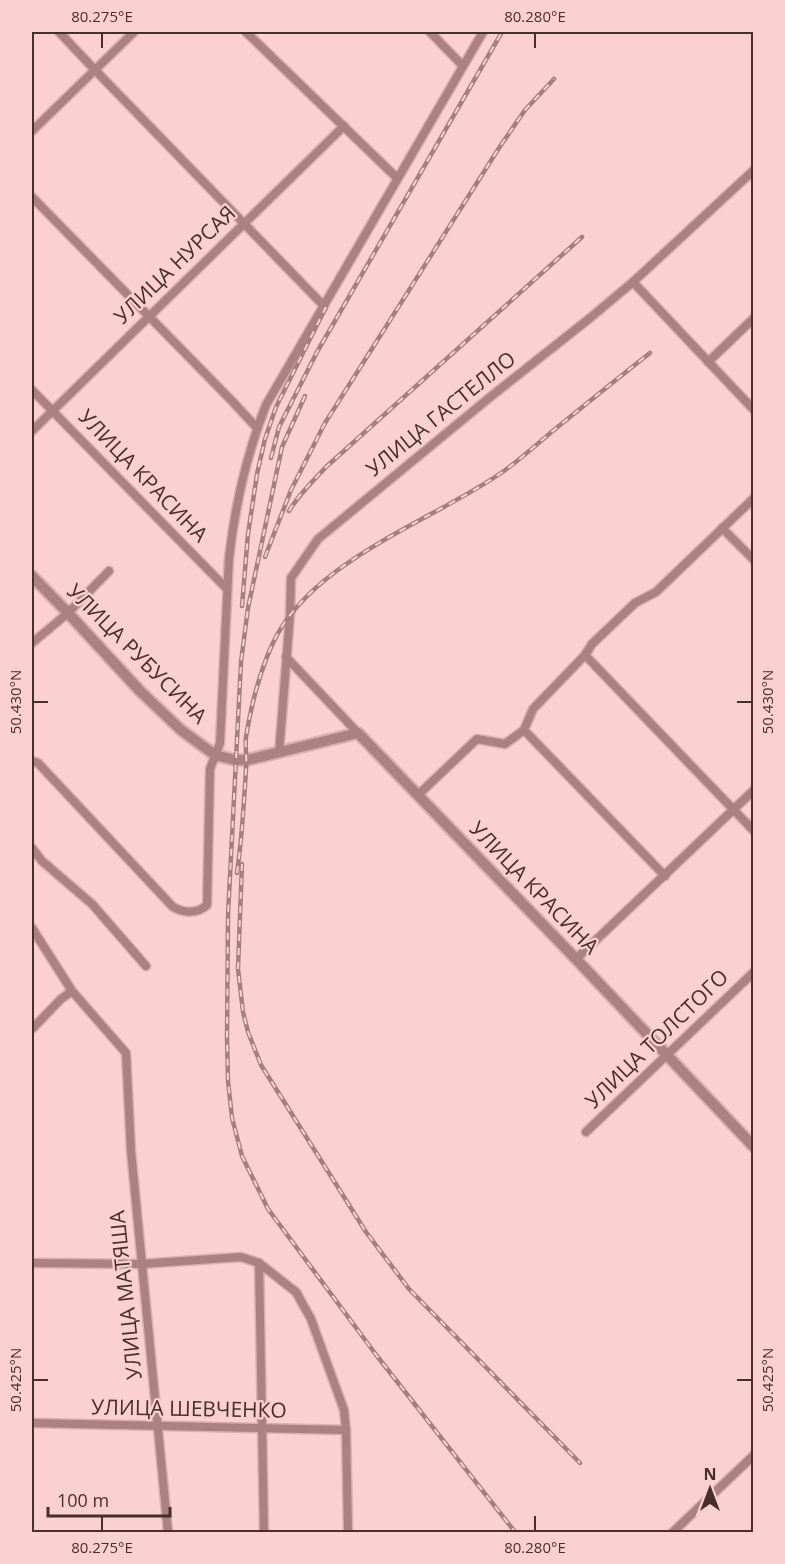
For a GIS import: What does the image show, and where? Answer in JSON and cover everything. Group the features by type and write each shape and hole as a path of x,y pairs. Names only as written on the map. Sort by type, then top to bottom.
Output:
{"street":[{"path":"59,32 323,305"},
{"path":"32,131 134,32"},
{"path":"246,32 397,178"},
{"path":"430,32 464,66"},
{"path":"32,761 38,763 173,907 181,911 194,912 202,910 207,905 210,769 220,744 232,527 257,428 266,405 323,305 483,32"},
{"name":"УЛИЦА НУРСАЯ","path":"32,431 344,126"},
{"name":"УЛИЦА ГАСТЕЛЛО","path":"279,753 291,578 318,538 633,282 753,170"},
{"path":"32,197 257,428"},
{"path":"633,282 753,410"},
{"path":"708,362 753,318"},
{"name":"УЛИЦА КРАСИНА","path":"32,390 227,589"},
{"path":"418,795 477,739 505,744 524,730 533,709 585,655 592,644 635,603 656,592 753,498"},
{"path":"722,528 753,560"},
{"path":"32,643 68,613 109,570"},
{"name":"УЛИЦА РУБУСИНА","path":"32,576 165,715 215,755 235,760 247,760 358,733"},
{"path":"585,655 753,831"},
{"name":"УЛИЦА КРАСИНА","path":"286,657 753,1147"},
{"path":"524,730 665,876"},
{"path":"576,959 753,790"},
{"path":"32,848 42,861 92,904 146,966"},
{"path":"32,928 72,991 32,1029"},
{"name":"УЛИЦА ТОЛСТОГО","path":"586,1132 753,972"},
{"name":"УЛИЦА МАТЯША","path":"72,991 126,1053 131,1151 168,1533"},
{"path":"32,1263 141,1264 241,1257 259,1263 296,1292 310,1319 344,1410 348,1533"},
{"path":"259,1263 264,1533"},
{"name":"УЛИЦА ШЕВЧЕНКО","path":"32,1424 346,1430"},
{"path":"673,1533 753,1455"}],"railway":[{"path":"271,458 279,427 317,352 502,32"},
{"path":"265,557 291,490 325,423 499,148 525,110 554,79"},
{"path":"289,511 326,467 582,237"},
{"path":"242,606 248,534 265,439 276,407 326,307"},
{"path":"237,873 242,834 246,737 250,714 267,656 290,616 313,590 342,567 508,468 650,353"},
{"path":"305,396 282,447 248,608 241,662 228,915 227,1038 232,1118 242,1156 268,1209 377,1356 515,1532"},
{"path":"242,864 238,969 243,1012 261,1065 366,1232 409,1289 580,1463"}]}
